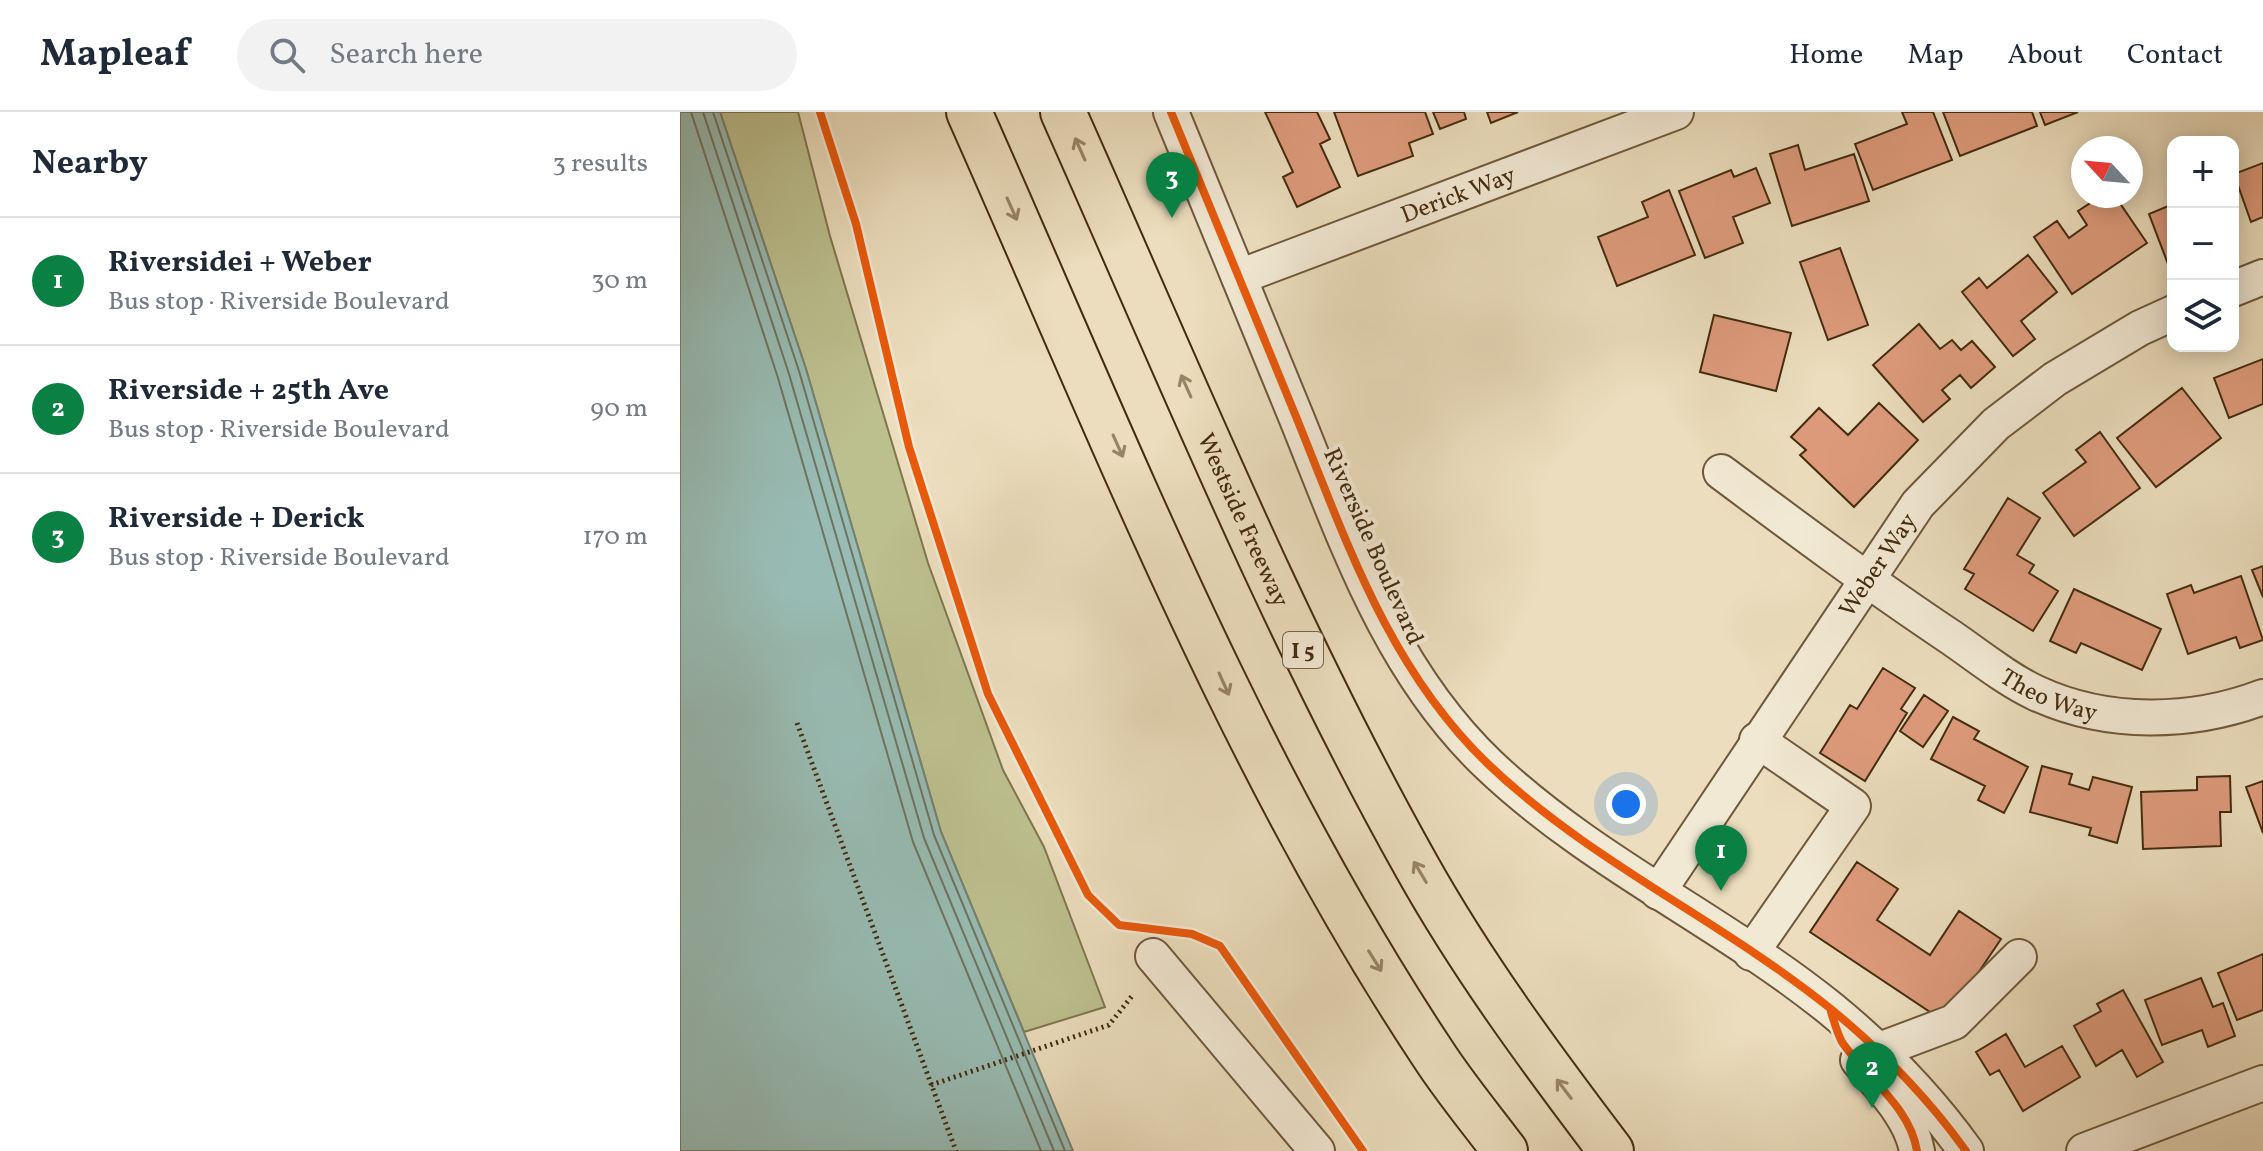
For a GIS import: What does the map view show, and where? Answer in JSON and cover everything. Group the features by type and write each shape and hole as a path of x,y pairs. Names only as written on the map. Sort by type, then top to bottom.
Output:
{"highway":[{"path":"969,112 1231,698 1353,925 1434,1056 1505,1151"},
{"name":"Westside Freeway","path":"1063,112 1319,685 1418,870 1532,1047 1611,1151"}],"street":[{"name":"Riverside Boulevard","path":"1171,112 1358,570 1423,693 1452,728 1516,789 1658,892 1830,1008 1877,1051 1945,1123 1966,1151"},
{"name":"Derick Way","path":"1239,277 1676,112"},
{"path":"2239,287 2263,277"},
{"name":"Weber Way","path":"1658,892 1864,579 1918,504 1996,424 2096,353 2167,316"},
{"name":"Theo Way","path":"1721,472 1864,579 2036,693 2071,705 2153,719 2200,714 2263,697"},
{"path":"1751,953 1853,806 1757,740"},
{"path":"1153,956 1317,1151"},
{"path":"1877,1051 1954,1022 2019,957"},
{"path":"1830,1008 1841,1040 1893,1101 1915,1141 1917,1151"},
{"path":"2084,1151 2263,1083"}],"path":[{"path":"797,723 956,1151"},
{"path":"931,1085 1109,1025 1132,996"}],"green space":[{"path":"720,112 798,112 830,236 928,563 1003,770 1044,847 1105,1007 1024,1032 941,832 806,369"}],"water":[{"path":"680,112 720,112 806,369 941,832 1073,1151 680,1151"}],"building":[{"path":"1265,112 1317,112 1330,139 1320,144 1340,187 1297,207 1283,177 1293,172"},
{"path":"1334,112 1425,112 1433,134 1409,143 1413,156 1358,176"},
{"path":"1433,112 1464,112 1466,119 1440,129"},
{"path":"1487,112 1518,112 1491,123"},
{"path":"1902,112 1933,112 1952,160 1873,190 1855,144 1907,124"},
{"path":"1943,112 2032,112 2037,126 1960,156"},
{"path":"2040,112 2078,112 2045,125"},
{"path":"1798,145 1805,170 1854,154 1869,201 1792,226 1770,154"},
{"path":"2263,163 2263,217 2251,222 2239,188 2239,172"},
{"path":"1756,168 1770,203 1733,217 1743,243 1705,258 1679,191 1731,170 1734,177"},
{"path":"1669,190 1695,255 1617,286 1598,237 1648,217 1642,202"},
{"path":"2167,206 2167,261 2149,214"},
{"path":"2083,208 2123,208 2147,243 2072,294 2034,237 2057,221 2069,238 2087,225 2078,211"},
{"path":"1840,248 1868,325 1828,340 1800,262"},
{"path":"2028,255 2057,292 2021,321 2035,339 2013,356 1962,292 1979,278 1987,288"},
{"path":"1714,315 1791,333 1776,391 1700,372"},
{"path":"1919,324 1940,349 1952,340 1961,350 1972,341 1995,367 1971,388 1960,375 1942,390 1950,399 1923,422 1873,365"},
{"path":"2263,359 2263,404 2229,418 2214,378"},
{"path":"2182,388 2221,438 2156,487 2117,438"},
{"path":"1879,403 1918,440 1854,507 1800,455 1806,450 1791,437 1819,408 1848,435"},
{"path":"2100,432 2140,488 2074,536 2043,493 2086,462 2076,450"},
{"path":"2008,498 2040,518 2017,555 2034,565 2029,573 2058,591 2033,631 1965,589 1974,574 1964,569"},
{"path":"2263,566 2263,597 2252,570"},
{"path":"2241,576 2263,640 2240,648 2236,637 2188,654 2167,594 2191,585 2194,593"},
{"path":"2074,589 2161,629 2142,670 2081,643 2076,653 2050,641"},
{"path":"1883,668 1915,688 1901,709 1907,713 1865,781 1820,753 1850,705 1857,709"},
{"path":"1924,695 1948,711 1923,747 1900,731"},
{"path":"1953,717 1979,731 1974,739 2028,767 2004,813 1978,800 1985,786 1931,759"},
{"path":"2042,766 2072,774 2069,784 2089,790 2093,777 2132,787 2117,843 2089,835 2091,828 2030,812"},
{"path":"2230,776 2231,812 2220,812 2221,846 2143,849 2141,792 2197,790 2197,777"},
{"path":"2263,781 2263,833 2246,787"},
{"path":"1857,862 1898,889 1877,920 1930,955 1959,911 2001,939 1945,1022 1810,932"},
{"path":"2263,954 2263,1010 2237,1020 2218,973"},
{"path":"2201,978 2213,1007 2223,1003 2235,1036 2208,1047 2202,1030 2162,1045 2145,1000"},
{"path":"2123,990 2163,1062 2137,1077 2122,1050 2096,1066 2074,1026 2101,1011 2097,1004"},
{"path":"2006,1034 2025,1067 2062,1046 2080,1077 2023,1111 1999,1070 1990,1075 1976,1052"}],"cycle path":[{"path":"820,112 856,224 909,447 988,694 1088,895 1119,925 1192,934 1220,946 1363,1151"},
{"path":"1171,112 1354,558 1398,647 1424,689 1454,728 1489,765 1529,800 1613,862 1746,947 1831,1009 1903,1076 1966,1151"},
{"path":"1831,1012 1842,1042 1906,1120 1917,1151"}],"place":[{"name":"Riverside + Derick","path":"1172,218"},
{"name":"Riversidei + Weber","path":"1721,891"},
{"name":"Riverside + 25th Ave","path":"1872,1108"}]}
